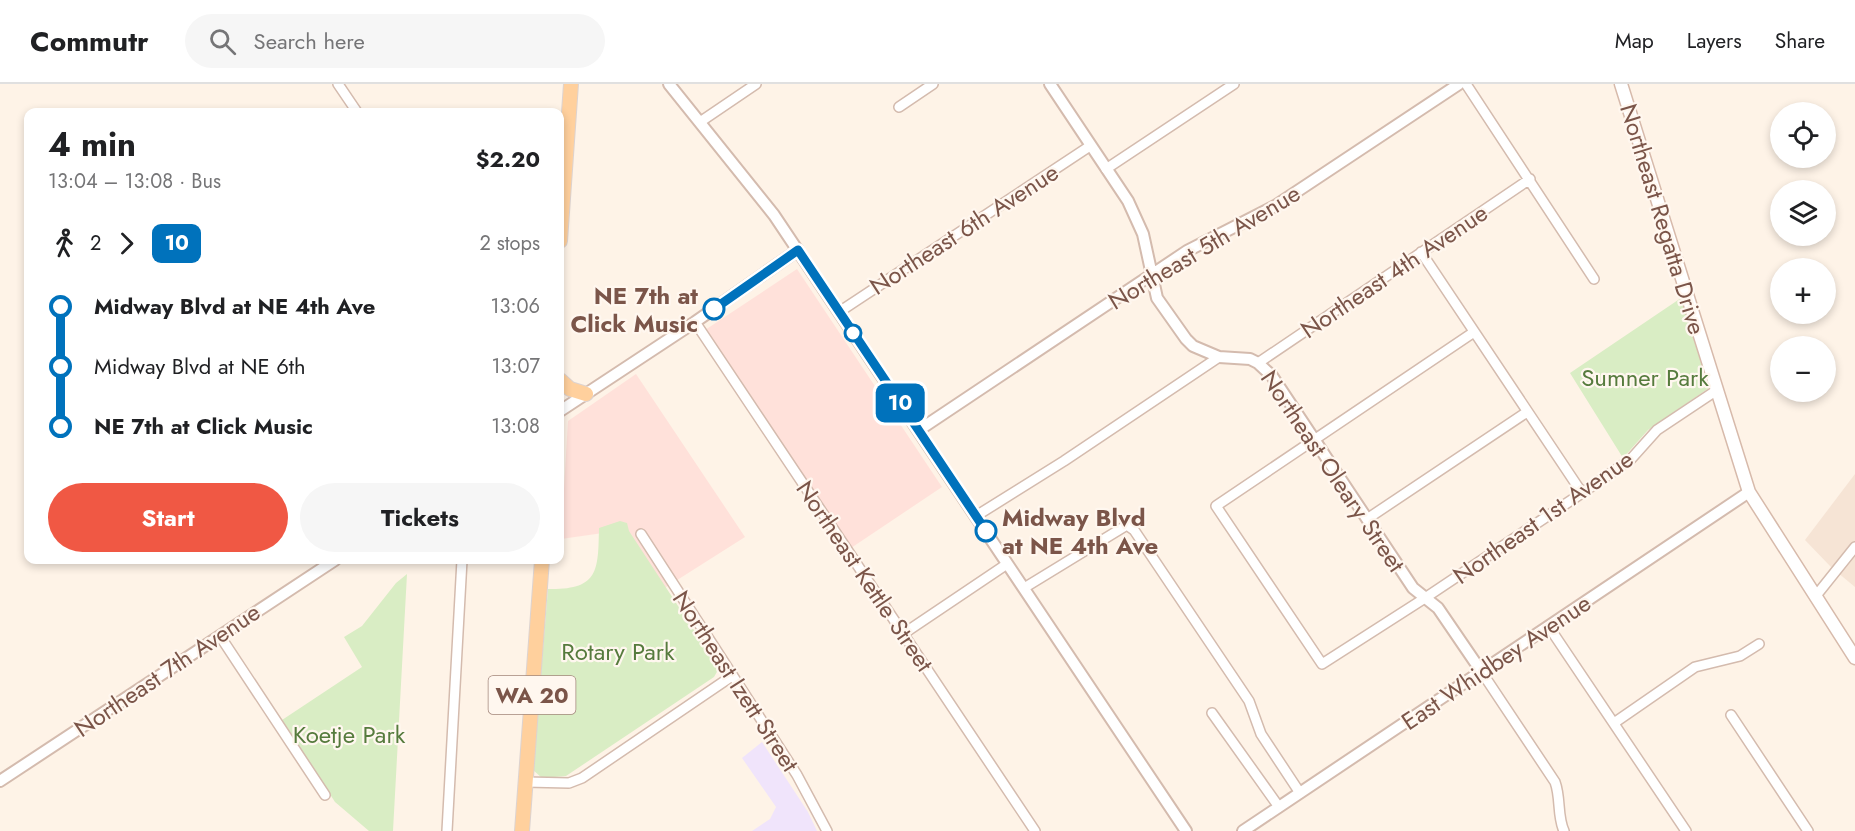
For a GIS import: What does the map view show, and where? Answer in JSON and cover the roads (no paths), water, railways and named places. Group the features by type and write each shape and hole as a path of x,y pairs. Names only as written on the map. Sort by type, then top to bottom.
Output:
{"main road":[{"path":"564,184 571,84"},
{"name":"Northeast Regatta Drive","path":"1621,84 1749,492 1855,658"},
{"path":"564,385 570,390 586,394"},
{"name":"WA 20","path":"522,831 542,564"}],"street":[{"path":"338,84 354,108"},
{"path":"669,84 774,214 1186,831"},
{"path":"700,122 756,84"},
{"path":"899,107 933,84"},
{"name":"Northeast Oleary Street","path":"1050,84 1137,217 1148,252 1157,298 1180,332 1193,346 1219,357 1250,359 1272,376 1413,588 1438,608 1481,672"},
{"path":"1106,170 1234,84"},
{"name":"Northeast 5th Avenue","path":"919,430 1151,274 1187,251 1275,206 1459,84"},
{"path":"1466,84 1594,279"},
{"name":"Northeast 6th Avenue","path":"839,312 1090,146"},
{"name":"Northeast 4th Avenue","path":"1258,363 1530,179"},
{"path":"564,408 798,250"},
{"path":"1421,252 1582,493"},
{"name":"Northeast Kettle Street","path":"694,322 1035,831"},
{"path":"1314,439 1474,332"},
{"path":"976,516 1064,461 1219,357"},
{"name":"Northeast 1st Avenue","path":"1314,439 1216,507 1322,664 1582,493 1631,459 1657,430 1717,390"},
{"path":"1367,519 1527,412"},
{"name":"East Whidbey Avenue","path":"1243,831 1749,492"},
{"path":"1024,588 1127,525 1134,530 1249,701 1261,734 1300,793"},
{"name":"Northeast Izett Street","path":"641,534 797,775 826,831"},
{"path":"1815,597 1855,547"},
{"name":"Northeast 7th Avenue","path":"0,782 329,564"},
{"path":"447,831 462,564"},
{"path":"903,634 1007,564"},
{"path":"1549,627 1686,831"},
{"path":"220,636 325,795"},
{"path":"1614,723 1695,667 1740,656 1759,644"},
{"path":"1481,672 1555,782 1561,826 1564,831"},
{"path":"526,782 569,783 582,778 732,676"},
{"path":"1212,712 1279,807"},
{"path":"1731,715 1808,831"}],"place":[{"name":"NE 7th at Click Music","path":"714,309"},
{"name":"Midway Blvd at NE 4th Ave","path":"986,531"}],"park label":[{"name":"Sumner Park","path":"1645,377"},
{"name":"Rotary Park","path":"618,651"},
{"name":"Koetje Park","path":"349,734"}]}
